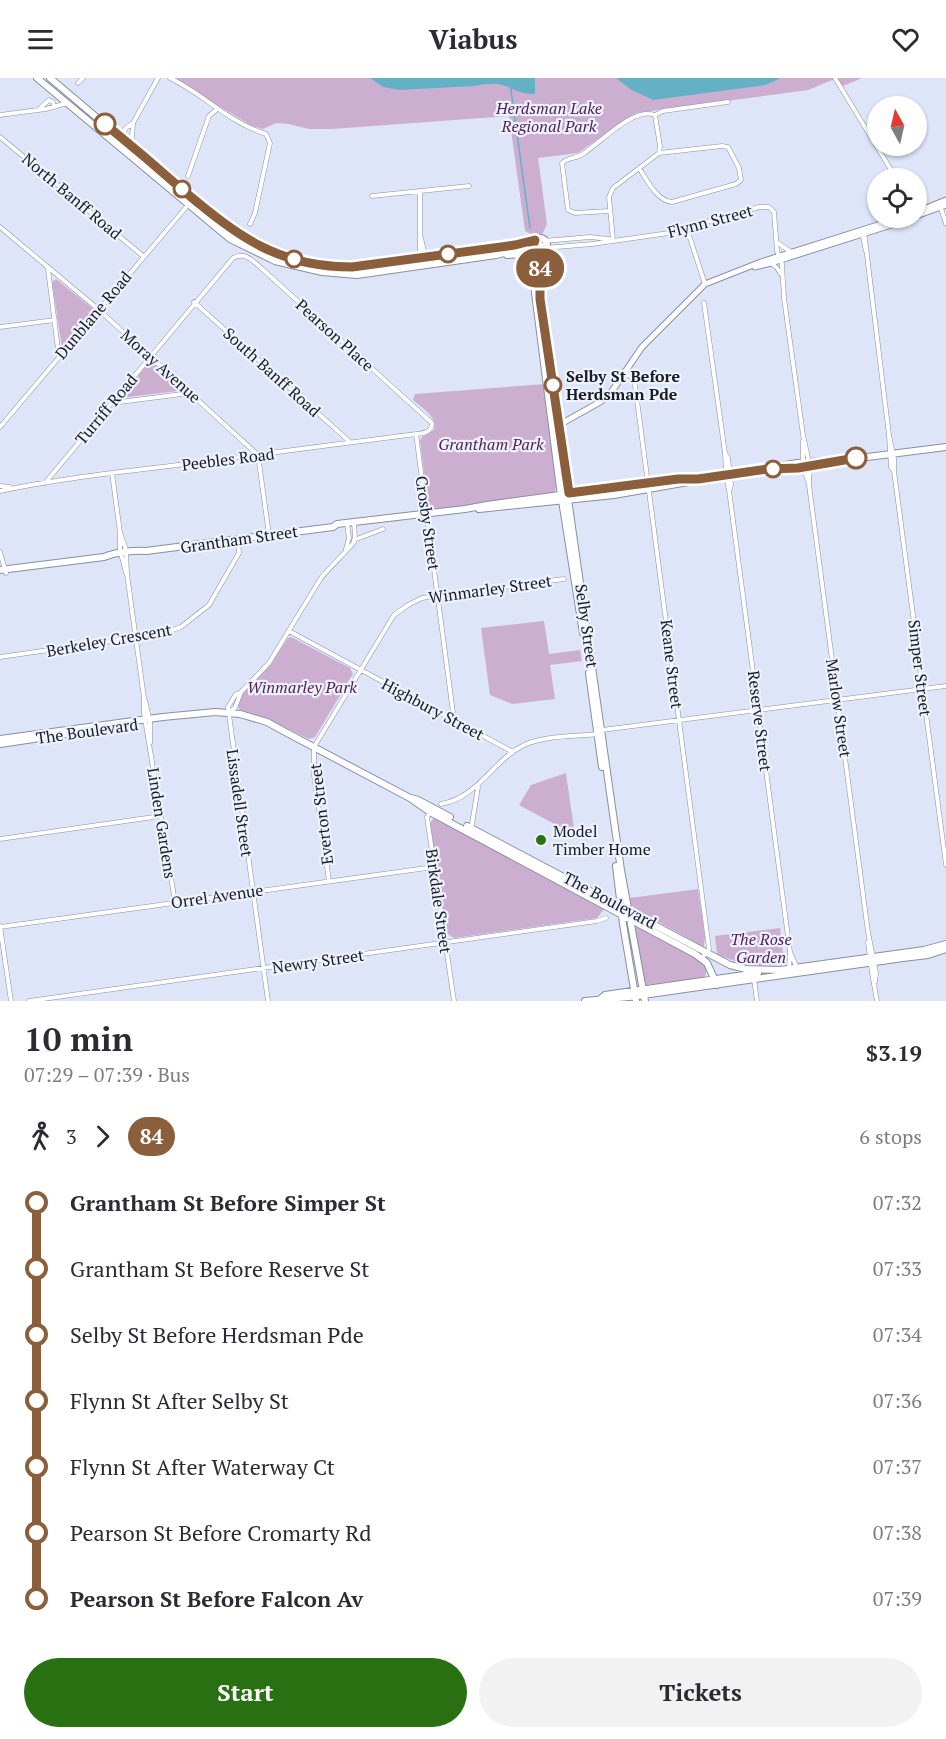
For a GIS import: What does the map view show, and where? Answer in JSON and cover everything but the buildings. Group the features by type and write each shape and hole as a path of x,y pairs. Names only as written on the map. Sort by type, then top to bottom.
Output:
{"main road":[{"path":"37,78 230,238 275,261 322,272 357,274 496,255 520,254 526,256 531,262 534,277"},
{"path":"50,78 225,226 274,253 308,263 338,267 368,265 544,240 545,249 515,250 496,255"},
{"path":"927,211 944,204"},
{"path":"555,425 606,398 642,347 705,284 872,228"},
{"path":"753,267 771,263 791,252 873,228"},
{"path":"535,240 533,246 535,250"},
{"name":"Selby Street","path":"545,249 540,277 540,299 555,425"},
{"name":"Selby Street","path":"535,250 534,277 635,996"},
{"path":"368,265 380,267 384,271"},
{"name":"Grantham Street","path":"3,571 465,509 679,485 698,479 946,446"},
{"name":"The Boulevard","path":"0,744 215,712 252,717 267,722 471,829 704,955"},
{"name":"The Boulevard","path":"0,739 147,721"},
{"name":"Selby Street","path":"623,910 629,919 644,995"},
{"name":"The Boulevard","path":"629,919 704,955 738,968 781,970"},
{"path":"585,1001 599,999 605,995 635,996 717,985 872,960 932,949 946,944"},
{"path":"644,995 714,978 781,970 789,972 797,968 928,955 946,949"},
{"path":"704,955 717,985"}],"street":[{"path":"78,83 82,78"},
{"path":"116,144 133,123 158,78"},
{"path":"170,78 186,86 248,128 266,134 270,143 255,213 250,224"},
{"path":"835,78 890,168"},
{"path":"39,109 49,100 53,102 54,107"},
{"path":"609,210 575,213 568,210 562,163 566,159 580,156 634,116 650,113 655,115 663,111 728,102"},
{"path":"0,115 67,103"},
{"path":"188,176 209,116 217,109"},
{"path":"655,115 659,153"},
{"path":"133,123 132,137 135,150"},
{"name":"North Banff Road","path":"0,136 143,256"},
{"path":"613,240 609,197 613,188 639,168 659,153 728,147 739,168 741,180 736,184 666,202 639,168"},
{"path":"372,196 469,186"},
{"path":"420,190 420,238 424,265"},
{"path":"944,204 946,224"},
{"name":"Dunblane Road","path":"0,427 188,205"},
{"name":"Flynn Street","path":"545,249 651,236 687,229 759,207 769,207 774,212 779,258"},
{"name":"Moray Avenue","path":"0,227 98,309 258,455"},
{"path":"687,229 705,284"},
{"name":"Simper Street","path":"863,231 946,865"},
{"name":"Flynn Street","path":"544,240 590,237 613,240"},
{"path":"778,243 791,252"},
{"name":"Turriff Road","path":"45,483 194,302 233,258 239,255"},
{"name":"Pearson Place","path":"239,255 245,256 259,266 432,423 431,429 416,434"},
{"name":"Marlow Street","path":"779,258 877,1001"},
{"path":"771,263 782,274"},
{"path":"48,268 59,357"},
{"name":"South Banff Road","path":"194,302 350,442"},
{"name":"Reserve Street","path":"704,303 790,952 789,972"},
{"path":"0,327 55,320"},
{"name":"Keane Street","path":"625,372 635,385 709,949 704,955"},
{"path":"111,404 190,393"},
{"name":"Peebles Road","path":"0,491 112,473 416,434"},
{"name":"Crosby Street","path":"416,434 453,720"},
{"path":"258,455 269,535"},
{"name":"Linden Gardens","path":"112,473 175,902"},
{"name":"Peebles Road","path":"0,486 14,487"},
{"path":"229,713 229,704 236,694 241,692 269,663 321,578 351,546 354,540 351,524"},
{"path":"345,550 351,524"},
{"path":"354,540 383,529"},
{"name":"Berkeley Crescent","path":"0,657 161,634 182,627 209,605 239,554 238,539"},
{"path":"0,552 3,571"},
{"name":"Winmarley Street","path":"314,747 394,615 415,602 438,596 564,579"},
{"name":"Highbury Street","path":"289,631 513,752"},
{"path":"441,804 456,800 478,786 513,752 537,741 946,686"},
{"name":"Lissadell Street","path":"229,713 268,1001"},
{"name":"Everton Street","path":"314,747 314,775 329,881"},
{"path":"471,829 478,786"},
{"name":"Birkdale Street","path":"431,810 427,817 453,999"},
{"path":"0,839 161,816"},
{"name":"Orrel Avenue","path":"0,926 434,867"},
{"name":"Newry Street","path":"29,1001 606,918"},
{"path":"0,926 11,1001"},
{"name":"Reserve Street","path":"790,952 797,968"},
{"path":"754,979 758,1001"}],"green space":[{"name":"Herdsman Lake Regional Park","path":"172,78 862,78 843,86 835,79 808,90 636,113 578,153 538,158 547,224 540,239 525,231 509,116 332,129 309,129 276,123 263,129 252,126"},
{"path":"56,279 93,310 62,348 52,282"},
{"path":"151,363 177,384 177,391 121,398 146,366"},
{"name":"Grantham Park","path":"545,384 555,492 431,509 428,504 420,440 434,430 435,425 428,413 413,400 415,394"},
{"path":"544,621 549,654 580,650 582,661 550,665 555,699 512,704 490,695 481,628"},
{"name":"Winmarley Park","path":"291,637 350,668 353,674 315,737 309,739 272,721 240,710 237,704 240,697 271,664 288,638"},
{"path":"566,773 575,835 519,805 531,785"},
{"path":"437,818 604,909 597,918 454,938 446,933 430,824 433,819"},
{"path":"698,889 705,937 704,947 630,904 630,898"},
{"path":"637,927 692,953 706,967 706,975 702,978 646,985 634,929"},
{"name":"The Rose Garden","path":"780,928 784,963 782,965 747,966 717,954 715,936"}],"water":[{"path":"370,78 535,78 535,94 519,92 495,84 399,90 383,87"},
{"path":"616,78 781,78 765,85 653,100 630,89"}],"waterway":[{"path":"510,83 530,228"}],"bus line":[{"name":"84","path":"105,124 225,226 267,250 296,260 315,265 352,267 515,245 535,240 534,249 540,252 544,250 540,267 540,299 569,493 767,469 816,466 856,458"}],"place":[{"name":"Selby St Before Herdsman Pde","path":"553,385"},
{"name":"Model Timber Home","path":"541,840"}]}
